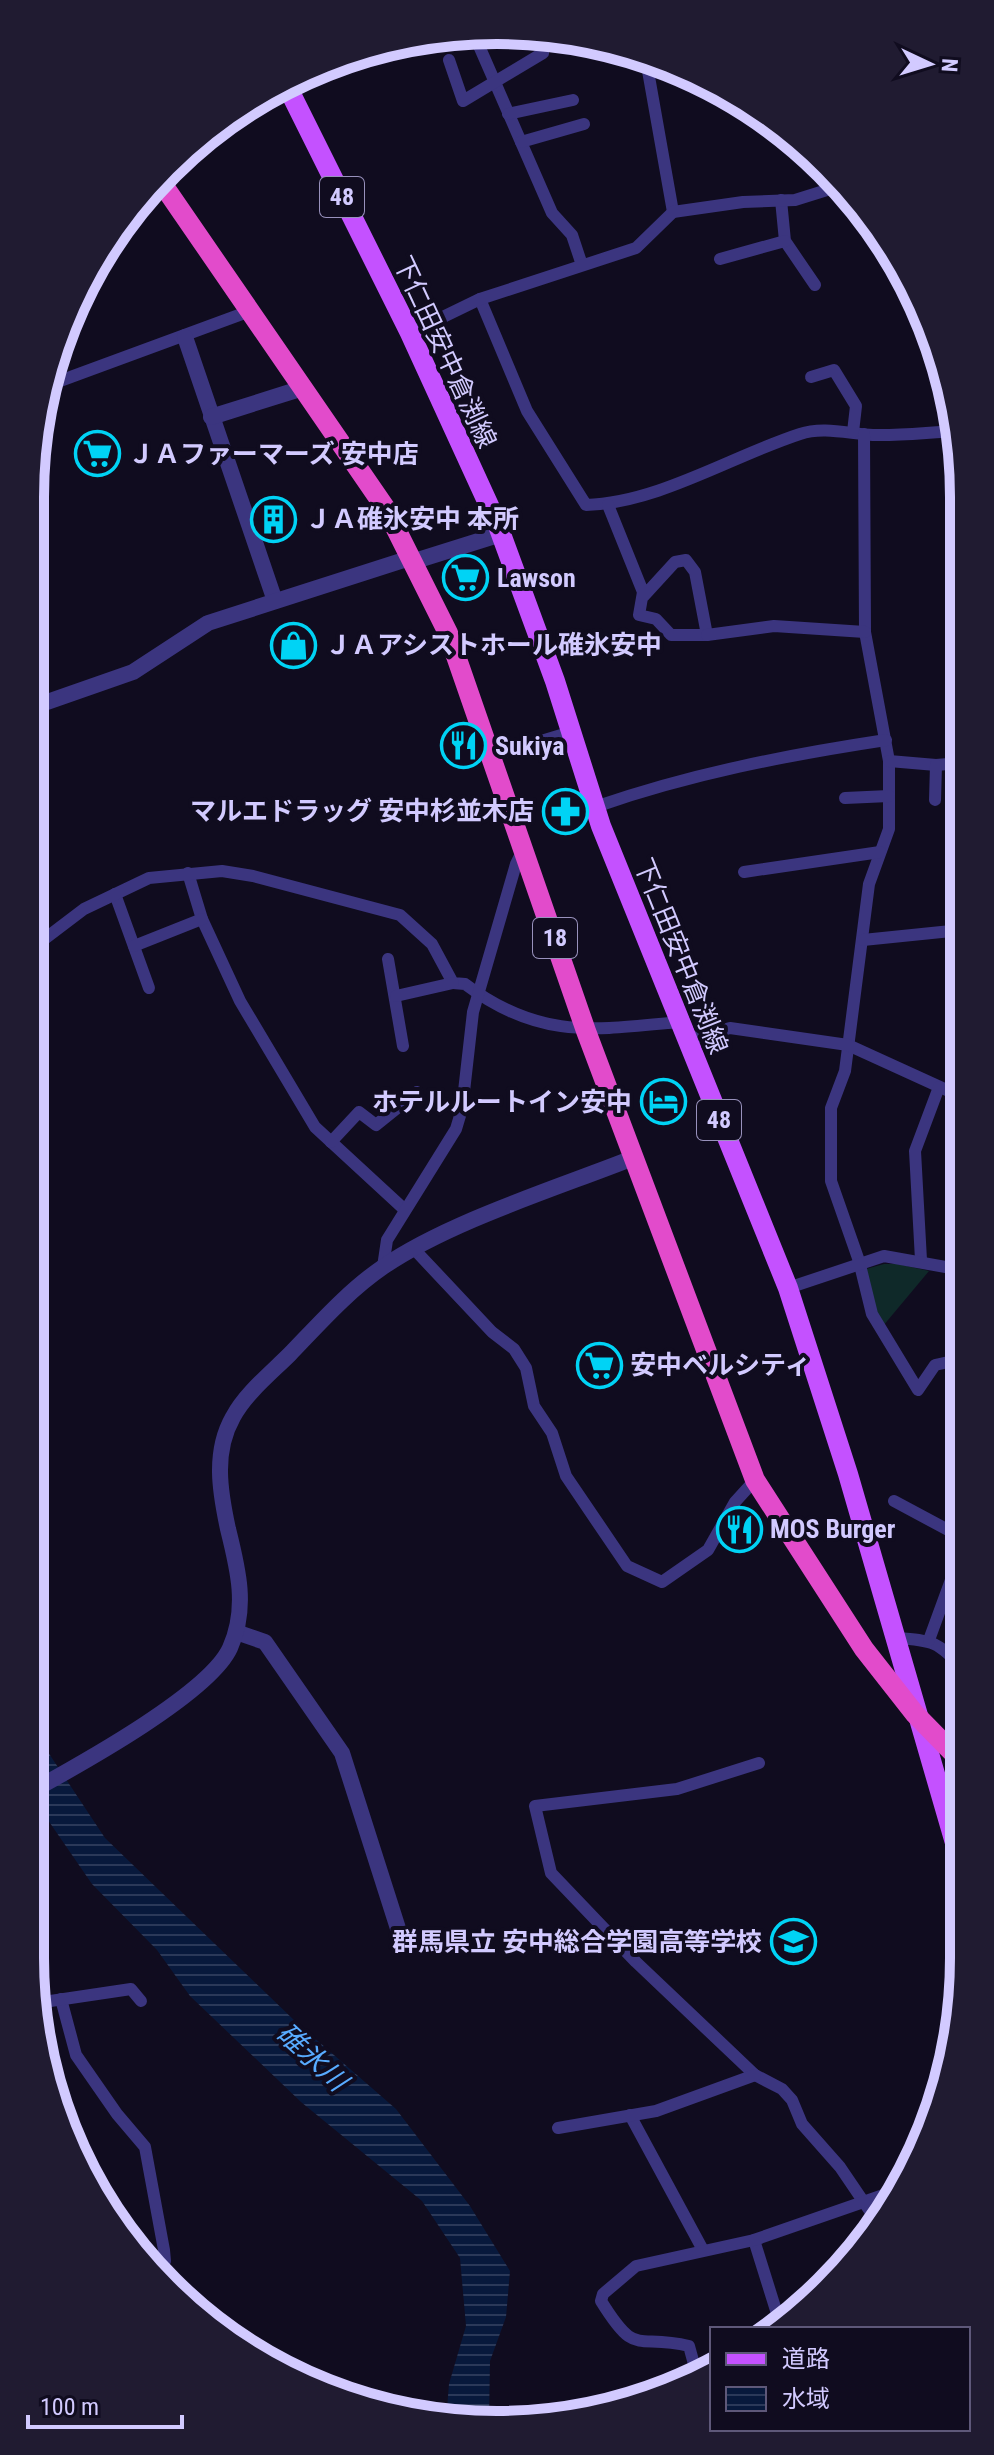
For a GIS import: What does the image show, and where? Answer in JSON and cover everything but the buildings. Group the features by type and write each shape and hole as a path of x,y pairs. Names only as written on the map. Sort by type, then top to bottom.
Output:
{"highway":[{"name":"18","path":"166,188 386,509 415,561 448,633 586,1031 755,1480 864,1649 915,1714 950,1750"}],"main road":[{"name":"下仁田安中倉渕線","path":"291,94 410,333 501,534 595,807 788,1288 813,1357 950,1828"}],"street":[{"path":"478,45 552,213 572,235 582,265"},
{"path":"449,60 463,101 543,53 541,46"},
{"path":"648,70 673,212"},
{"path":"508,114 573,100"},
{"path":"521,142 584,124"},
{"path":"410,333 480,299 636,248 673,212 781,200 829,189"},
{"path":"781,200 785,241 815,285"},
{"path":"720,259 785,241"},
{"path":"480,299 527,411 586,505 608,505 699,474 802,433 945,431"},
{"path":"59,382 250,311"},
{"path":"185,337 275,601"},
{"path":"811,377 834,370 856,406 865,632 889,761 889,829 869,884 845,1071 831,1108 831,1181 859,1261 872,1314 918,1390 935,1365 950,1362"},
{"path":"211,417 303,388"},
{"path":"608,505 642,598 639,615 656,619 671,635 707,635 774,626 865,632"},
{"path":"44,703 133,672 208,623 404,560 415,561 501,534"},
{"path":"642,598 675,562 686,560 695,572 707,635"},
{"path":"491,756 571,732"},
{"path":"595,807 669,782 810,751 886,740"},
{"path":"889,761 950,764"},
{"path":"935,800 936,765"},
{"path":"845,798 889,796"},
{"path":"383,1267 387,1240 456,1129 462,1109 478,994 516,864 524,848"},
{"path":"744,872 880,852"},
{"path":"44,939 84,909 149,878 222,871 253,876 400,915 432,944 453,983"},
{"path":"188,873 202,919 240,1001 315,1127 405,1210"},
{"path":"115,894 149,988"},
{"path":"134,946 202,919"},
{"path":"863,940 950,931"},
{"path":"388,959 403,1046"},
{"path":"396,996 453,983 465,984 478,994 547,1026 586,1031 730,1028 848,1045 950,1092"},
{"path":"921,1260 915,1151 939,1087"},
{"path":"331,1142 359,1112 376,1125 417,1092"},
{"path":"44,1784 84,1762 196,1686 229,1651 241,1602 239,1575 218,1478 232,1417 329,1313 383,1267 414,1249 472,1222 633,1158"},
{"path":"414,1249 492,1332 514,1349 526,1368 534,1406 552,1433 566,1476 627,1566 638,1574 662,1582 708,1550 735,1502 755,1480"},
{"path":"788,1288 859,1261 898,1256 950,1267"},
{"path":"894,1501 950,1531"},
{"path":"929,1640 950,1583"},
{"path":"236,1632 265,1642 342,1753 402,1941"},
{"path":"897,1638 929,1640 944,1647 950,1654"},
{"path":"759,1763 677,1789 535,1806 551,1873 755,2075 782,2089 792,2100 802,2124 872,2213"},
{"path":"46,2001 131,1989 141,2001"},
{"path":"61,1999 76,2055 117,2114 145,2147 164,2250 163,2264"},
{"path":"558,2128 656,2111 755,2075"},
{"path":"630,2115 703,2250"},
{"path":"694,2365 689,2346 640,2343 619,2331 601,2301 603,2294 636,2266 754,2240 883,2195"},
{"path":"754,2240 777,2314"}],"green space":[{"path":"884,1264 929,1271 883,1326 874,1313 866,1269"}],"water":[{"name":"碓氷川","path":"44,1746 105,1838 296,2022 396,2109 470,2206 510,2271 506,2317 490,2361 489,2411 447,2408 449,2384 466,2326 460,2258 422,2201 301,2102 190,1996 157,1950 92,1884 44,1814"}],"place":[{"name":"ＪＡファーマーズ 安中店","path":"97,454"},
{"name":"ＪＡ碓氷安中 本所","path":"274,519"},
{"name":"Lawson","path":"466,578"},
{"name":"ＪＡアシストホール碓氷安中","path":"294,645"},
{"name":"Sukiya","path":"464,746"},
{"name":"マルエドラッグ 安中杉並木店","path":"565,811"},
{"name":"ホテルルートイン安中","path":"663,1102"},
{"name":"安中ベルシティ","path":"599,1365"},
{"name":"MOS Burger","path":"739,1529"},
{"name":"群馬県立 安中総合学園高等学校","path":"793,1942"}]}
